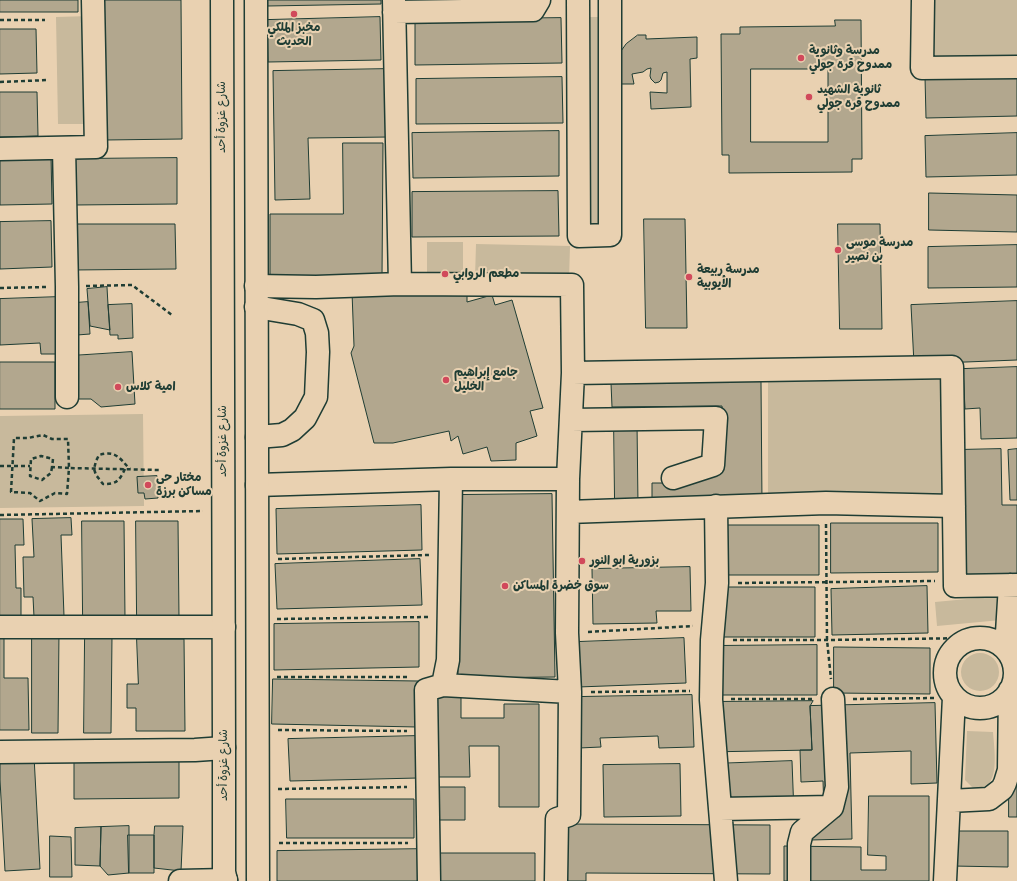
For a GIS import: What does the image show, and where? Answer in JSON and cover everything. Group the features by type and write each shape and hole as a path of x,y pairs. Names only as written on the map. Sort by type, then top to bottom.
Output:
{"street":[{"path":"0,149 96,147 93,0"},
{"name":"شارع غزوة أحد","path":"222,0 224,872 226,880"},
{"path":"256,0 258,881"},
{"path":"400,284 394,6 533,10 539,0"},
{"path":"578,0 579,236 610,235 610,0"},
{"path":"923,0 922,68 1017,67"},
{"path":"64,148 67,397"},
{"path":"256,297 316,287 400,284 572,285 573,373 568,479 567,633 570,692 569,815 557,819 556,881"},
{"path":"256,297 313,320 317,333 318,352 316,397 305,418 292,430 282,435 257,437"},
{"path":"573,373 952,367 955,586 1013,585 1006,649"},
{"path":"571,420 716,418 713,465 673,478"},
{"path":"257,484 451,479 568,479"},
{"path":"443,686 448,660 451,479"},
{"path":"568,512 826,503 954,506"},
{"path":"716,506 717,584 713,633 711,707 726,881"},
{"path":"0,627 224,627"},
{"path":"973,638 985,638 996,642 1006,649 1012,658 1014,680 1004,699 995,705 984,708 976,708 960,703 948,688 945,678 945,667 948,657 954,648 973,638"},
{"path":"429,881 426,690 443,686 570,692"},
{"path":"949,801 989,799 1002,790 1009,770 1010,690"},
{"path":"945,881 954,697"},
{"path":"800,881 799,844 802,832 832,807 837,786 833,699"},
{"path":"0,752 196,750 224,748"},
{"path":"720,809 832,807"},
{"path":"180,881 226,880"}],"path":[{"path":"0,20 45,20"},
{"path":"0,82 48,80"},
{"path":"43,435 52,439 68,439 69,468 67,494 55,493 40,501 30,493 11,492 14,438 28,438 43,435"},
{"path":"126,469 120,478 113,484 103,484 96,475 94,468 99,455 108,453 116,455 130,470"},
{"path":"41,456 53,459 52,467 51,473 42,480 30,476 30,459 41,456"},
{"path":"0,466 30,466"},
{"path":"52,467 160,470"},
{"path":"826,503 826,640 833,699"},
{"path":"0,515 224,510"},
{"path":"257,560 449,554"},
{"path":"717,584 955,581"},
{"path":"257,619 449,617"},
{"path":"567,633 713,633 826,640 973,638"},
{"path":"257,676 413,677"},
{"path":"570,692 711,690"},
{"path":"258,730 427,731"},
{"path":"258,789 428,787"},
{"path":"258,843 429,843"}],"shaded area":[{"path":"928,0 1017,0 1017,62 927,62"},
{"path":"90,16 92,124 58,124 56,17"},
{"path":"582,17 604,17 606,231 584,231"},
{"path":"427,242 463,242 463,280 427,279"},
{"path":"476,244 570,246 569,280 475,278"},
{"path":"945,375 945,498 768,497 768,376"},
{"path":"143,414 144,506 0,508 0,416"},
{"path":"999,596 1001,620 937,626 935,602"},
{"path":"976,653 984,653 994,658 998,665 998,679 994,686 984,691 976,691 966,686 964,683 961,676 961,668 966,658 969,656"},
{"path":"967,731 993,732 995,759 994,773 989,783 981,787 973,788 965,780"}],"building":[{"path":"0,0 78,0 78,12 0,12"},
{"path":"104,0 181,0 182,139 106,140"},
{"path":"268,0 381,0 381,4 268,6"},
{"path":"380,17 381,60 268,62 267,20"},
{"path":"561,18 562,63 415,65 415,20"},
{"path":"835,20 861,20 862,159 852,159 852,172 729,173 729,155 722,155 721,34 740,34 740,27 835,26","holes":["751,69 828,69 828,142 751,142"]},
{"path":"0,29 36,29 37,73 0,74"},
{"path":"638,35 646,35 646,39 697,37 697,58 690,59 691,107 651,109 650,92 667,93 667,72 663,73 659,82 655,83 650,76 651,68 647,69 643,72 632,74 634,84 621,84 621,64 618,64 621,51 626,44"},
{"path":"388,69 389,137 308,138 310,199 275,200 273,71"},
{"path":"1017,74 1017,116 926,118 925,77"},
{"path":"562,77 563,123 416,124 416,79"},
{"path":"0,92 37,92 38,136 0,137"},
{"path":"559,131 559,176 413,178 412,133"},
{"path":"1017,133 1017,175 926,177 925,136"},
{"path":"343,143 383,143 382,277 270,276 270,214 343,214"},
{"path":"51,155 52,204 0,205 0,156"},
{"path":"177,158 177,204 74,205 74,159"},
{"path":"558,191 559,236 412,237 412,192"},
{"path":"929,193 1017,195 1017,232 929,230"},
{"path":"644,219 685,219 687,328 646,328"},
{"path":"51,221 52,267 0,269 0,222"},
{"path":"72,224 175,224 176,269 73,270"},
{"path":"838,224 880,224 882,329 840,329"},
{"path":"1017,245 1017,287 928,288 928,247"},
{"path":"107,287 110,330 90,326 87,289"},
{"name":"جامع إبراهيم الخليل","path":"467,290 467,302 492,295 495,305 512,300 543,408 530,411 537,436 516,443 516,460 491,461 487,447 463,454 458,436 451,441 449,431 393,443 374,443 351,353 354,346 352,292"},
{"path":"59,297 61,354 41,354 40,343 0,345 0,299"},
{"path":"1017,301 1017,360 914,364 911,305"},
{"path":"88,302 90,334 77,335 75,303"},
{"path":"132,304 133,338 118,339 118,335 110,335 108,305"},
{"path":"132,352 135,404 101,407 91,399 71,399 70,356"},
{"path":"0,362 55,362 55,409 0,409"},
{"path":"1017,367 1017,438 981,439 980,408 965,409 963,369"},
{"path":"761,381 762,503 652,504 652,483 694,483 711,471 722,468 722,406 612,407 611,383"},
{"path":"614,423 637,423 638,505 615,505"},
{"path":"1001,449 1002,505 1017,505 1017,583 958,584 956,450"},
{"path":"1017,449 1017,500 1010,500 1008,450"},
{"name":"مختار حي مساكن برزة","path":"157,476 158,498 145,499 144,493 138,493 137,477"},
{"name":"سوق خضرة المساكن","path":"552,494 555,677 458,678 455,495"},
{"path":"421,505 422,550 277,554 276,509"},
{"path":"71,518 72,535 61,535 64,616 34,617 33,597 24,597 23,557 34,557 32,519"},
{"path":"0,519 23,519 24,545 15,545 16,588 21,588 21,618 0,618"},
{"path":"82,521 124,521 125,618 83,618"},
{"path":"136,521 178,521 179,618 137,618"},
{"path":"831,523 938,523 938,572 831,573"},
{"path":"712,525 819,525 819,575 713,575"},
{"path":"420,559 422,605 277,609 275,564"},
{"path":"690,567 691,611 656,611 657,623 593,624 592,569"},
{"path":"927,586 928,633 832,635 831,589"},
{"path":"708,587 815,587 815,637 708,637"},
{"path":"419,622 419,667 274,670 274,624"},
{"path":"32,632 59,632 58,733 32,733"},
{"path":"0,634 4,634 4,678 28,678 29,730 0,730"},
{"path":"85,636 112,636 111,733 84,733"},
{"path":"684,638 686,683 578,687 577,642"},
{"path":"137,639 184,639 185,731 136,731 136,708 127,708 127,684 138,684"},
{"path":"817,645 817,695 710,695 709,646"},
{"path":"834,647 930,648 930,694 834,693"},
{"path":"273,679 418,681 417,727 272,724"},
{"path":"431,694 461,694 461,718 504,718 504,704 539,704 539,807 499,807 499,746 469,746 470,777 431,777"},
{"path":"692,695 694,747 659,748 658,736 600,738 601,747 579,748 577,697"},
{"path":"813,701 810,706 812,750 706,752 706,702"},
{"path":"935,703 937,783 911,784 911,751 850,753 852,839 810,840 824,810 823,781 801,782 800,750 812,750 810,706"},
{"path":"417,736 418,778 290,781 288,739"},
{"path":"34,756 40,869 5,871 0,758"},
{"path":"179,759 179,798 74,799 74,760"},
{"path":"792,761 794,814 713,802 711,764"},
{"path":"680,764 681,816 604,817 603,765"},
{"path":"1009,778 1017,778 1017,817 1009,817"},
{"path":"433,787 465,787 465,820 433,820"},
{"path":"869,796 929,796 929,881 784,881 784,846 861,847 861,870 886,870 886,856 868,855"},
{"path":"286,799 414,799 414,838 287,838"},
{"path":"561,824 770,825 770,874 586,873 586,881 561,881"},
{"path":"129,826 129,873 108,875 100,866 101,827"},
{"path":"155,826 183,826 181,871 154,868"},
{"path":"101,827 100,866 75,865 75,828"},
{"path":"952,831 1008,831 1008,867 952,866"},
{"path":"128,835 154,835 154,873 129,873"},
{"path":"50,836 71,837 72,877 50,877"},
{"path":"426,849 426,881 277,881 277,851"},
{"path":"434,853 535,853 535,881 434,881"}],"place":[{"name":"مخبز الملكي الحديث","path":"294,14"},
{"name":"مدرسة وثانوية ممدوح قره جولي","path":"801,58"},
{"name":"ثانوية الشهيد ممدوح قره جولي","path":"809,97"},
{"name":"مدرسة موسى بن نصير","path":"838,250"},
{"name":"مطعم الروابي","path":"445,274"},
{"name":"مدرسة ربيعة الأيوبية","path":"689,277"},
{"name":"جامع إبراهيم الخليل","path":"446,380"},
{"name":"امية كلاس","path":"118,387"},
{"name":"مختار حي مساكن برزة","path":"148,485"},
{"name":"بزورية ابو النور","path":"582,561"},
{"name":"سوق خضرة المساكن","path":"505,586"}]}
